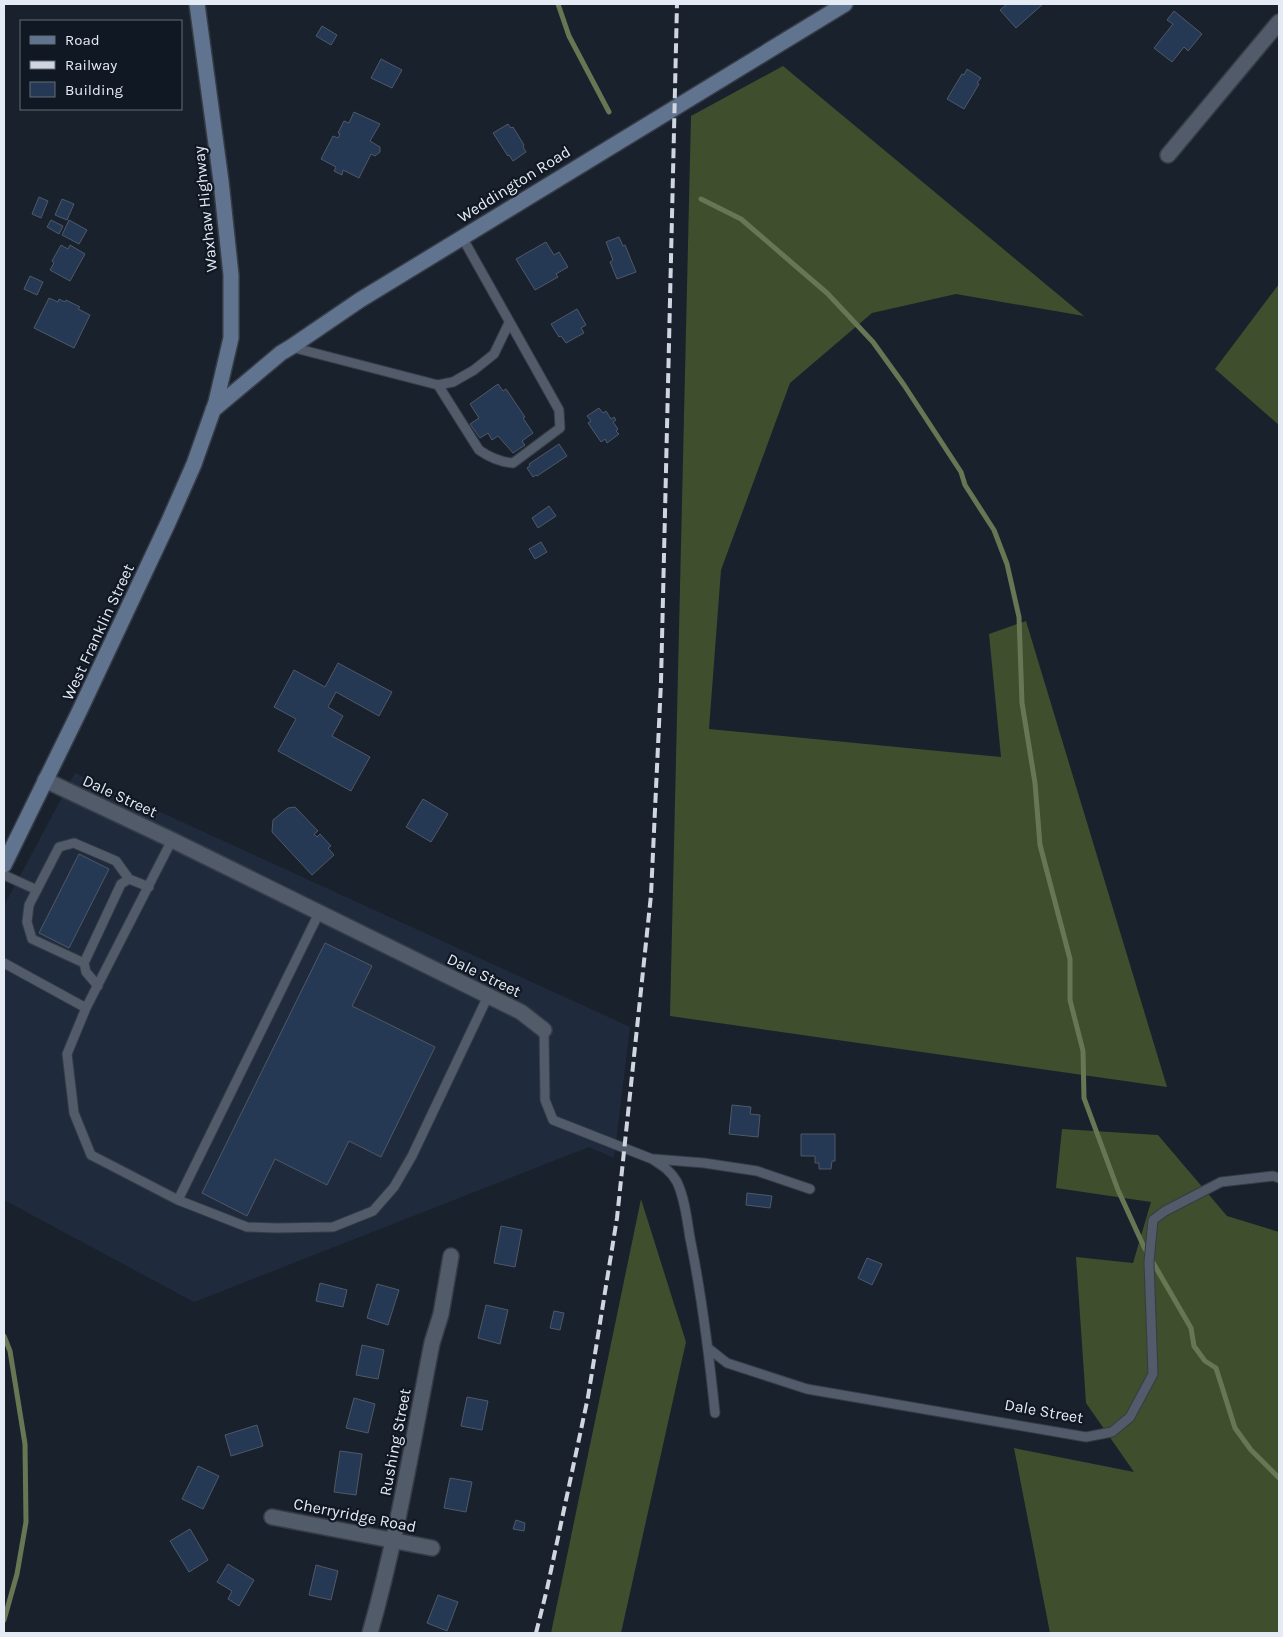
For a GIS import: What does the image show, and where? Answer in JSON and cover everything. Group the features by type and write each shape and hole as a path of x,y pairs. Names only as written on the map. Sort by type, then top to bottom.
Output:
{"main road":[{"name":"Waxhaw Highway","path":"197,4 221,181 231,275 231,338 213,410"},
{"name":"Weddington Road","path":"213,410 280,352 291,347 360,300 844,4"},
{"name":"West Franklin Street","path":"4,865 168,523 194,464 213,410"}],"street":[{"path":"1168,155 1279,22"},
{"name":"Dale Street","path":"45,780 172,840 521,1012 544,1030"},
{"name":"Rushing Street","path":"370,1633 392,1540 432,1343 441,1314 450,1256"},
{"name":"Cherryridge Road","path":"272,1517 432,1548"}],"lane":[{"path":"438,386 479,450 488,457 513,463 560,428 559,410 462,237"},
{"path":"291,347 438,386 453,382 474,370 494,354 509,323"},
{"path":"172,840 86,1008 68,1054 74,1113 91,1155 178,1200 247,1227 333,1227 373,1211 394,1188 412,1156 488,996"},
{"path":"84,963 32,939 27,922 29,905 59,847 74,843 116,861 129,879 149,887"},
{"path":"4,875 36,890"},
{"path":"98,986 86,972 84,963 121,884 129,879"},
{"path":"178,1200 319,913"},
{"path":"4,963 86,1008"},
{"name":"Dale Street","path":"544,1030 545,1100 553,1120 652,1159 667,1168 676,1182 682,1198 697,1271 715,1413"},
{"path":"652,1159 704,1163 757,1171 810,1189"},
{"name":"Dale Street","path":"708,1348 727,1363 807,1389 1086,1437 1112,1432 1130,1417 1153,1374 1149,1262 1153,1220 1165,1211 1221,1182 1273,1176 1279,1178"}],"shaded area":[{"path":"75,773 630,1027 614,1158 589,1147 194,1302 4,1200 4,906"}],"green space":[{"path":"783,66 1084,316 956,294 872,313 790,383 721,570 709,729 1001,757 989,634 1026,621 1167,1087 670,1016 691,116"},
{"path":"1279,284 1279,425 1215,369"},
{"path":"1062,1129 1158,1135 1227,1216 1279,1232 1279,1633 1050,1633 1014,1448 1134,1472 1086,1403 1076,1257 1133,1263 1151,1202 1056,1188"},
{"path":"641,1199 686,1342 621,1633 551,1633"}],"building":[{"path":"1007,4 1043,4 1016,28 1000,10"},
{"path":"1174,11 1202,34 1188,51 1184,47 1172,62 1154,48 1173,24 1167,20"},
{"path":"322,26 337,35 331,45 316,36"},
{"path":"381,59 402,70 392,88 371,78"},
{"path":"967,69 981,78 964,109 947,99"},
{"path":"354,112 380,124 370,141 380,147 380,152 375,156 371,154 359,178 343,170 342,175 334,171 336,167 321,159 333,136 338,138 340,134 338,133 344,121 349,123"},
{"path":"508,124 511,128 513,127 526,152 513,161 493,133"},
{"path":"39,197 48,201 41,218 32,214"},
{"path":"62,199 74,204 67,220 55,215"},
{"path":"51,220 63,226 59,234 47,227"},
{"path":"69,220 87,230 79,244 62,235"},
{"path":"619,237 623,246 625,245 636,272 617,279 610,262 613,260 606,242"},
{"path":"546,242 554,255 559,252 568,267 556,274 558,277 535,290 516,259"},
{"path":"61,245 68,249 70,245 85,254 70,281 50,270 54,263 52,261"},
{"path":"30,276 43,282 37,295 24,289"},
{"path":"49,298 58,302 59,299 65,302 66,300 90,315 74,348 34,328"},
{"path":"577,309 586,325 581,328 584,333 566,343 561,336 559,337 551,324"},
{"path":"498,384 503,391 506,389 525,417 523,418 533,433 522,441 525,445 513,453 498,436 492,440 488,433 480,438 470,424 479,418 470,404"},
{"path":"599,408 603,413 606,411 611,419 614,417 616,420 613,422 619,434 607,443 605,439 601,442 588,423 591,421 587,416"},
{"path":"559,444 567,456 533,477 527,468 530,466 529,464"},
{"path":"549,506 556,516 538,528 532,518"},
{"path":"541,542 547,552 535,559 529,549"},
{"path":"338,663 392,692 379,716 336,692 328,707 343,716 332,736 370,757 351,791 278,751 296,719 274,707 294,670 325,687"},
{"path":"423,799 448,814 431,842 406,827"},
{"path":"295,807 318,831 314,834 317,837 320,834 331,846 328,848 334,855 312,875 272,832 273,820 288,808"},
{"path":"79,854 109,869 69,948 39,933"},
{"path":"325,943 372,966 352,1006 435,1047 381,1157 349,1141 327,1185 275,1159 247,1216 202,1193"},
{"path":"732,1105 751,1107 750,1114 760,1115 758,1137 729,1134"},
{"path":"801,1134 835,1134 835,1161 832,1161 831,1169 819,1169 819,1163 815,1163 815,1156 801,1156"},
{"path":"747,1193 772,1196 770,1208 746,1205"},
{"path":"501,1226 522,1230 515,1267 494,1263"},
{"path":"867,1258 882,1264 872,1285 858,1278"},
{"path":"320,1283 347,1290 343,1307 316,1301"},
{"path":"377,1284 399,1290 388,1325 367,1318"},
{"path":"486,1305 508,1310 500,1344 478,1338"},
{"path":"554,1311 564,1313 560,1330 550,1328"},
{"path":"362,1345 384,1350 378,1379 356,1375"},
{"path":"467,1397 488,1401 482,1430 461,1426"},
{"path":"354,1398 375,1404 368,1433 346,1428"},
{"path":"257,1425 263,1446 231,1456 225,1435"},
{"path":"340,1451 362,1454 356,1495 334,1492"},
{"path":"198,1466 219,1476 203,1509 182,1499"},
{"path":"450,1478 472,1482 466,1512 444,1508"},
{"path":"516,1520 525,1523 524,1531 513,1529"},
{"path":"190,1529 208,1560 189,1572 170,1541"},
{"path":"228,1564 254,1580 239,1606 228,1599 232,1591 217,1582"},
{"path":"316,1565 338,1571 331,1600 309,1595"},
{"path":"438,1595 458,1602 447,1631 427,1623"}],"waterway":[{"path":"558,4 569,36 609,112"},
{"path":"701,199 741,219 827,293 873,342 904,385 961,472 965,485 994,530 1007,564 1019,617 1022,703 1035,783 1040,845 1070,959 1070,1000 1083,1051 1084,1098 1118,1190 1144,1247 1191,1328 1194,1346 1205,1361 1216,1368 1235,1428 1251,1450 1279,1478"},
{"path":"4,1336 10,1351 25,1444 26,1522 17,1574 4,1620"}],"railway":[{"path":"536,1633 588,1397 617,1218 651,895 661,682 677,4"}]}
